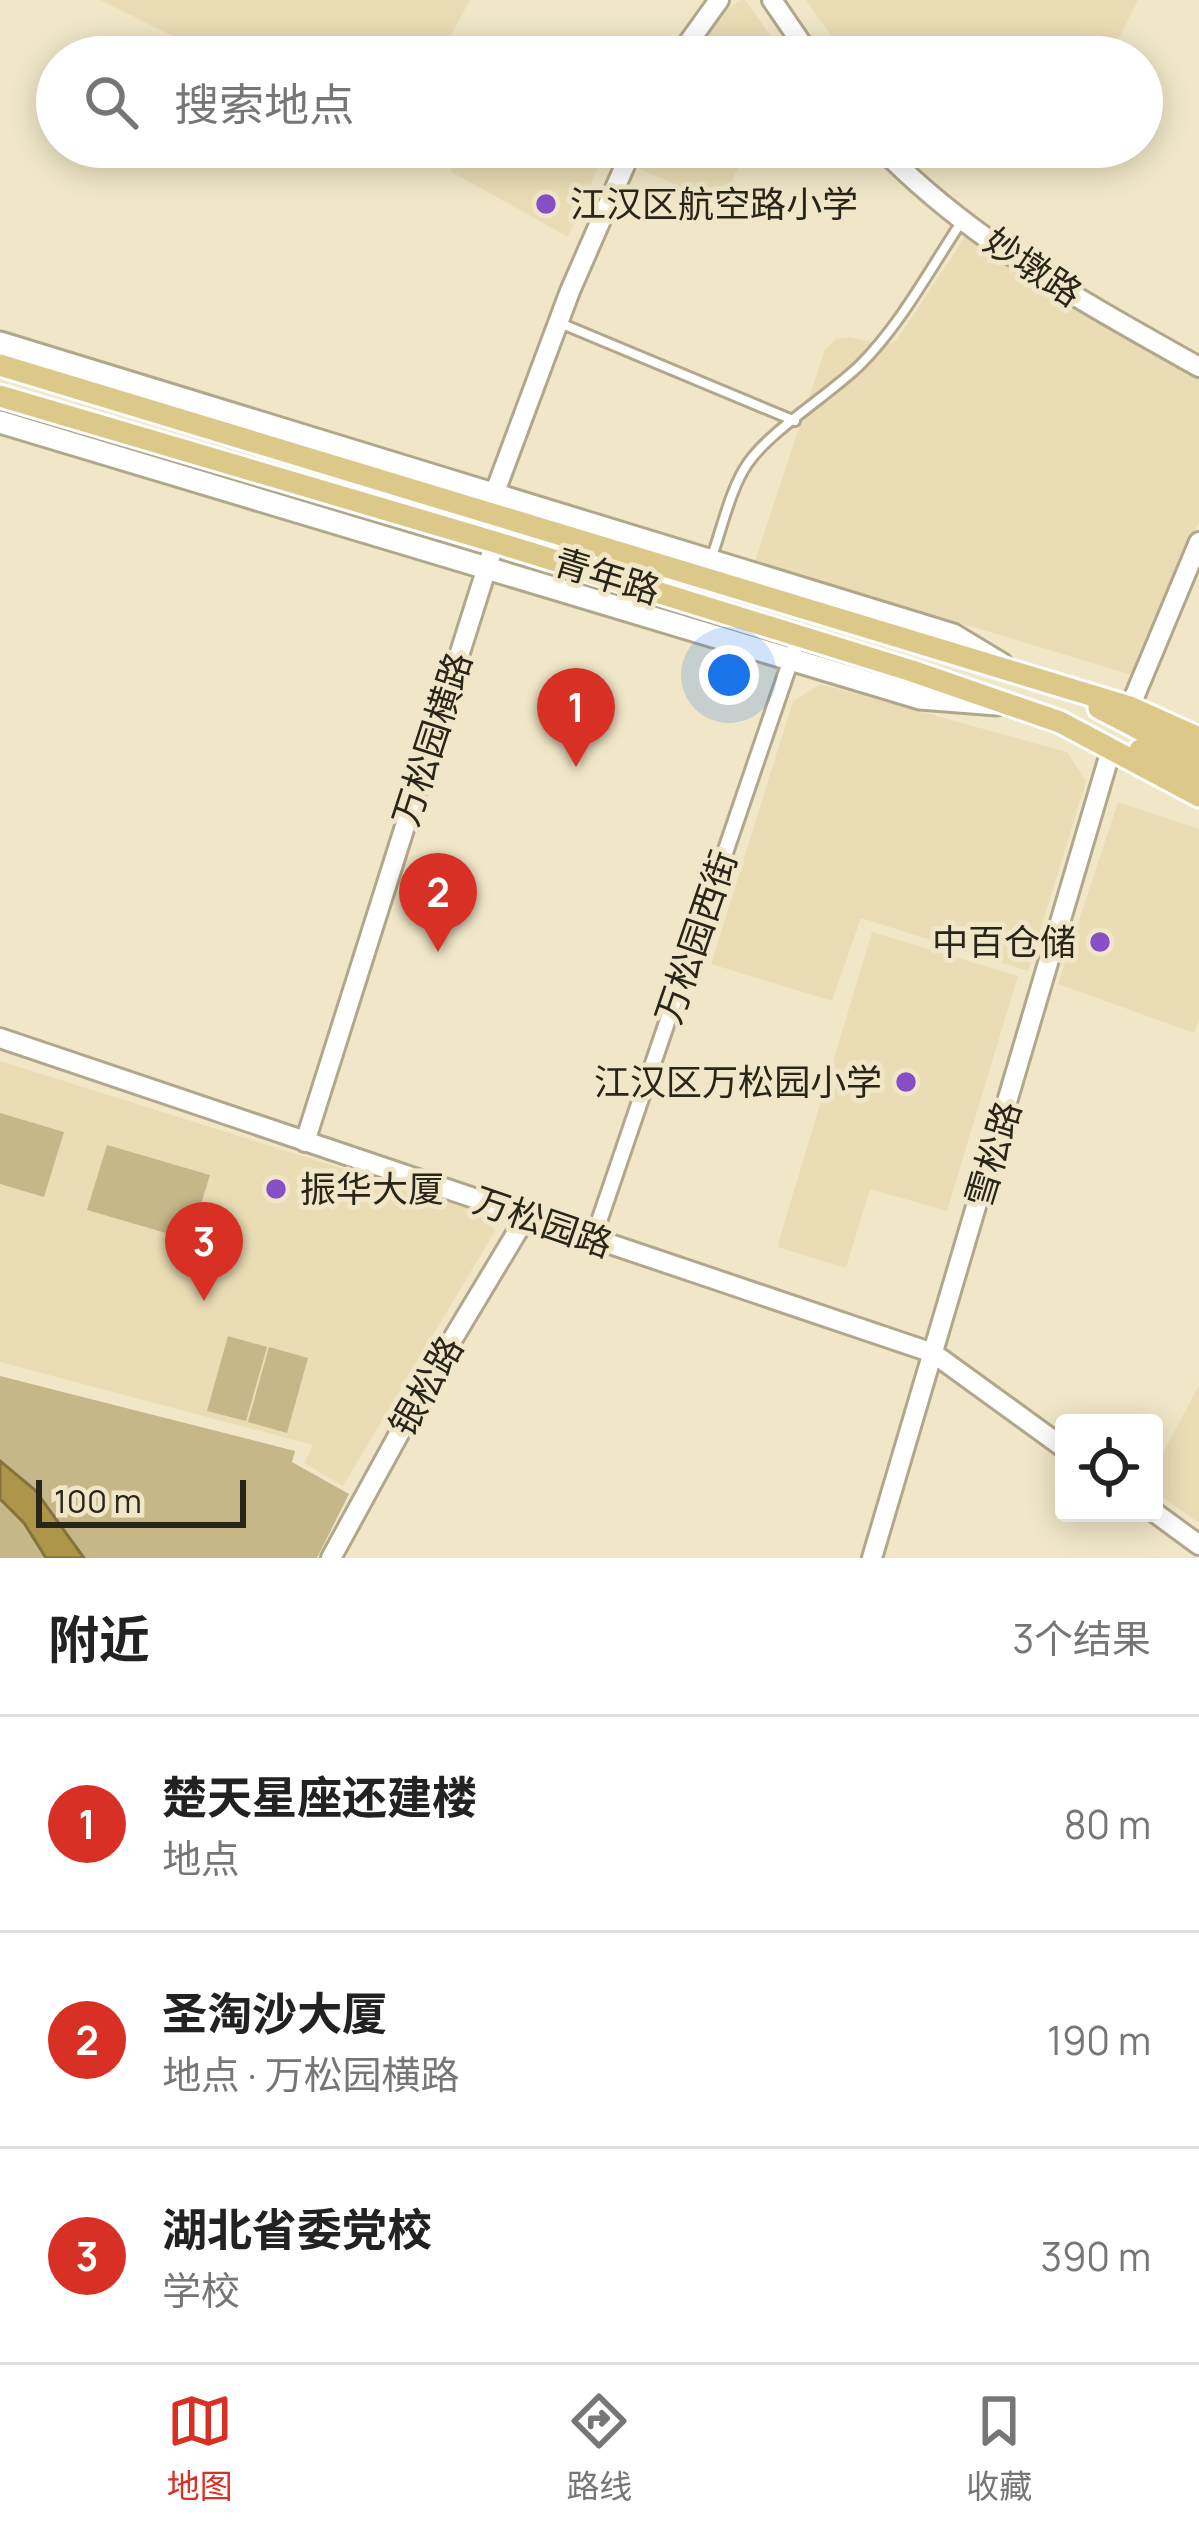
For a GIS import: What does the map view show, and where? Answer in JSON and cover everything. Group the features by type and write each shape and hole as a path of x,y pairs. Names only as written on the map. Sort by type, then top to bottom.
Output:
{"main road":[{"path":"0,343 490,503 594,524 953,635 1023,676"},
{"path":"44,356 175,420"},
{"name":"青年路","path":"0,364 175,420 490,503 728,588 1130,706 1199,738"},
{"name":"青年路","path":"0,396 721,611 1010,705 1060,722 1199,796"},
{"path":"0,408 58,440"},
{"path":"0,422 920,698 1010,705"},
{"path":"594,524 728,588"},
{"path":"571,592 721,611"},
{"path":"1058,687 1199,760"},
{"path":"1060,722 1144,751 1199,779"}],"street":[{"path":"693,36 719,0"},
{"path":"772,0 797,36"},
{"path":"490,503 558,322 624,168"},
{"name":"妙墩路","path":"900,168 1020,261 1199,367"},
{"name":"万松园横路","path":"305,1142 495,542"},
{"path":"1130,706 1199,542"},
{"name":"万松园西街","path":"592,1239 799,636"},
{"name":"雪松路","path":"872,1558 1111,750"},
{"name":"万松园路","path":"0,1038 933,1354 1055,1442"},
{"name":"银松路","path":"331,1558 423,1389 526,1217"},
{"path":"1163,1519 1199,1545"}],"lane":[{"path":"711,559 746,465 770,440 828,396 887,335 963,220"},
{"path":"558,322 795,421"}],"shaded area":[{"path":"100,0 470,0 450,36 173,36"},
{"path":"745,0 771,36 699,36 712,18"},
{"path":"806,0 1138,0 1120,36 831,36"},
{"name":"江汉区航空路小学","path":"452,168 598,168 568,237"},
{"path":"638,168 738,168 722,204"},
{"path":"966,235 1199,377 1199,521 1135,676 755,561 825,349 836,339 850,337 884,345 896,341"},
{"path":"821,684 1067,752 1086,781 1028,971 861,918 832,1001 711,964 793,701"},
{"path":"1118,802 1199,829 1199,1020 1194,1033 1058,984"},
{"name":"江汉区万松园小学","path":"872,932 1018,976 947,1211 870,1189 846,1268 777,1247"},
{"path":"0,1061 481,1212 495,1231 343,1486 304,1463 313,1445 0,1362"},
{"path":"0,1113 64,1132 44,1197 0,1184"},
{"path":"107,1145 210,1175 190,1240 87,1210"},
{"path":"228,1336 267,1347 246,1421 207,1411"},
{"path":"269,1347 308,1358 287,1433 248,1422"},
{"path":"0,1376 295,1451 292,1462 349,1494 317,1558 0,1558"},
{"path":"1199,1385 1199,1523 1163,1497 1163,1453"},
{"path":"0,1461 35,1490 84,1558 46,1558 24,1523 0,1499"}],"place":[{"name":"江汉区航空路小学","path":"546,204"},
{"name":"楚天星座还建楼","path":"576,767"},
{"name":"中百仓储","path":"1100,942"},
{"name":"圣淘沙大厦","path":"438,952"},
{"name":"江汉区万松园小学","path":"906,1082"},
{"name":"振华大厦","path":"276,1189"},
{"name":"湖北省委党校","path":"204,1301"}]}
